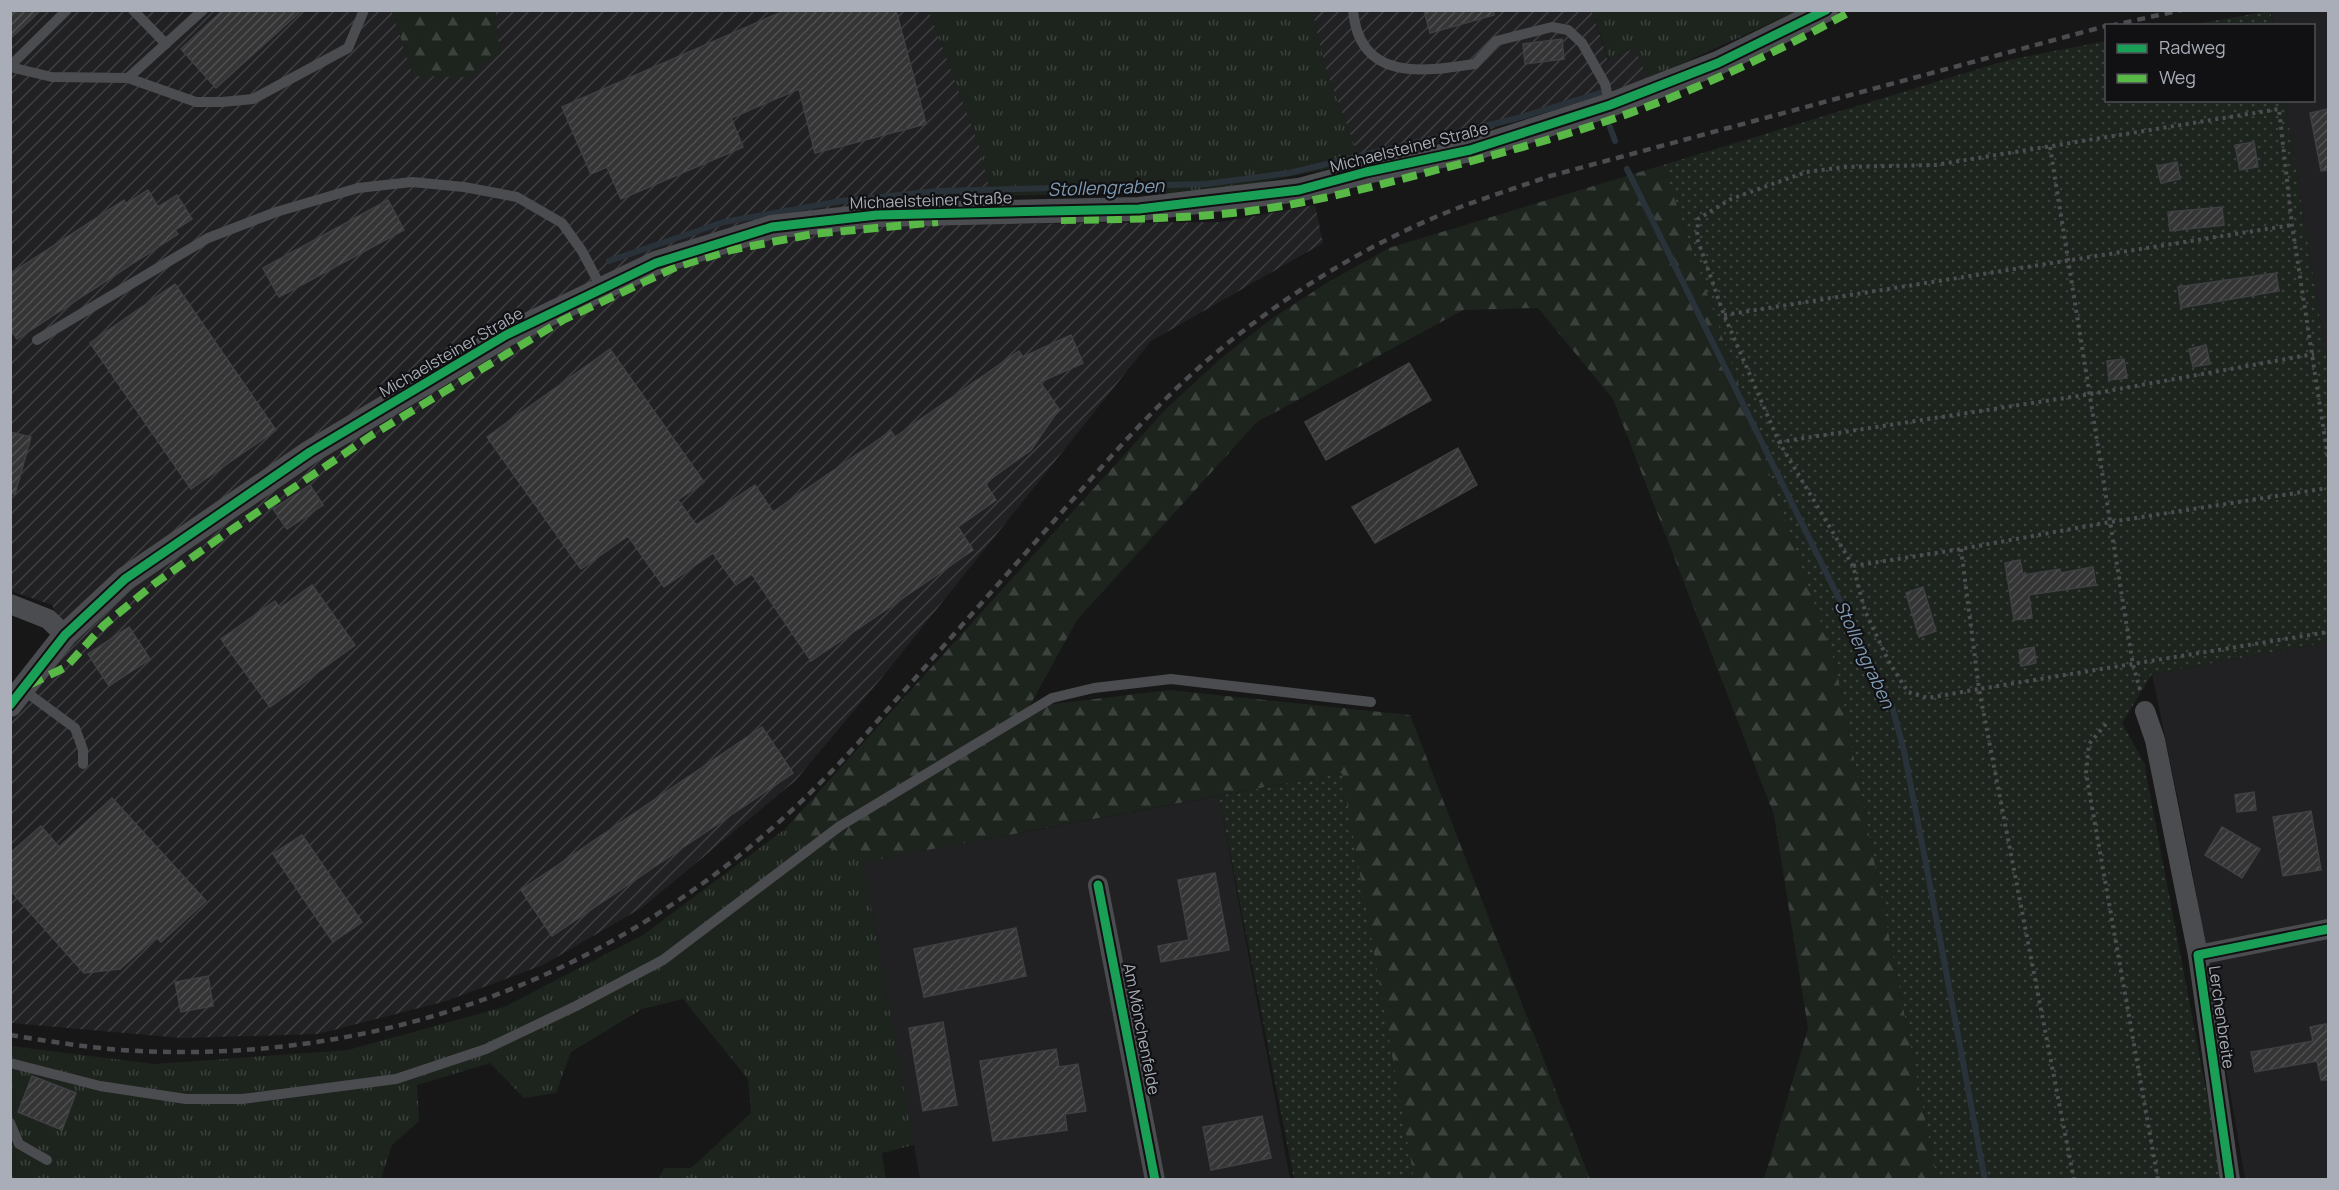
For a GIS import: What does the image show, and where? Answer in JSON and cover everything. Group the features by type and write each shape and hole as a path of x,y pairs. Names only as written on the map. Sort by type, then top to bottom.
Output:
{"street":[{"name":"Michaelsteiner Straße","path":"16,697 65,635 125,579 310,452 506,334 656,262 772,227 877,214 1139,209 1299,190 1366,172 1470,150 1610,105 1718,63 1826,10"},
{"path":"10,604 48,619 65,635"},
{"name":"Lerchenbreite","path":"2145,711 2155,740 2198,955 2230,1179"},
{"name":"Am Mönchenfelde","path":"1098,885 1155,1179"},
{"name":"Lerchenbreite","path":"2198,955 2328,929"}],"lane":[{"path":"10,66 67,10"},
{"path":"133,10 166,44"},
{"path":"128,78 203,10"},
{"path":"10,66 52,77 128,78 196,102 253,99 348,48 364,10"},
{"path":"1353,10 1362,44 1376,59 1397,69 1419,71 1475,64 1496,41 1552,27 1568,30 1582,44 1605,84 1610,105"},
{"path":"37,340 208,238 276,212 358,188 412,182 464,187 517,197 562,224 582,251 602,289"},
{"path":"10,1063 100,1086 186,1099 242,1099 396,1078 486,1049 663,960 840,826 1052,698 1094,688 1170,679 1371,702"},
{"path":"16,697 75,728 83,750 83,764"},
{"path":"10,1123 19,1144 46,1160"}],"path":[{"path":"2328,458 2314,354 2292,225 2279,109 2050,147 1983,155 1935,165 1845,167 1806,172 1731,199 1698,219 1696,238 1724,315 1779,442 1853,566 1865,611 1889,662 1908,692 1928,698 2328,632"},
{"path":"2050,147 2133,665 2145,711"},
{"path":"1724,315 2292,225"},
{"path":"1779,442 2091,394 2314,354"},
{"path":"1853,566 2328,488"},
{"path":"1961,549 1979,689 2074,1179"},
{"path":"2106,724 2089,744 2086,773 2158,1179"}],"shaded area":[{"path":"11,11 392,11 413,76 500,53 495,11 929,11 979,145 998,224 1221,222 1315,205 1323,243 1151,341 884,675 795,781 643,907 543,965 446,1001 318,1034 182,1038 11,1023 10,722 71,647 52,605 11,591"},
{"path":"1312,11 1592,11 1608,60 1635,48 1648,79 1485,131 1361,162 1326,71"},
{"path":"2271,11 2328,11 2328,369 2285,102 2315,102 2315,24 2273,24"},
{"path":"2328,642 2328,1179 2245,1179 2190,858 2152,674"},
{"path":"1219,796 1290,1179 920,1179 863,862"}],"green space":[{"path":"392,11 495,11 500,53 465,77 413,76"},
{"path":"929,11 1312,11 1326,71 1361,162 1214,192 991,196 979,145"},
{"path":"1592,11 1797,11 1648,79 1635,48 1609,60"},
{"path":"2270,11 2273,24 2196,24"},
{"path":"2105,41 2105,102 2285,102 2328,369 2328,642 2152,674 2122,723 2144,763 2223,1179 1937,1179 1836,666 1663,165 2008,60"},
{"path":"1663,165 1836,666 1937,1179 1764,1179 1808,1028 1774,815 1613,399 1538,308 1463,310 1257,422 1077,620 1029,707 1169,690 1410,715 1590,1179 1414,1179 1341,773 863,862 785,829 1165,410 1219,360 1270,320 1325,284 1389,248"},
{"path":"1342,773 1414,1179 1294,1179 1219,796"},
{"path":"785,829 863,862 914,1145 882,1153 886,1179 659,1179 664,1168 691,1168 751,1113 748,1079 683,999 642,1009 571,1052 556,1093 524,1098 490,1063 417,1085 419,1121 392,1145 381,1179 11,1180 11,1046 154,1064 348,1050 504,1007 643,935"}],"building":[{"path":"10,10 41,10 10,39"},
{"path":"223,10 302,10 216,88 181,49"},
{"path":"786,10 896,10 926,124 815,153 799,89 731,118 743,147 621,199 607,167 591,174 562,107"},
{"path":"1424,10 1494,10 1494,15 1430,33"},
{"path":"1562,39 1564,59 1525,64 1523,44"},
{"path":"2328,109 2328,170 2321,171 2310,113"},
{"path":"2254,142 2258,167 2240,170 2235,145"},
{"path":"2177,162 2180,179 2161,183 2157,166"},
{"path":"148,190 158,207 177,195 192,219 175,230 178,234 17,339 10,329 10,274 124,200 126,204"},
{"path":"388,200 404,230 279,297 263,268"},
{"path":"2222,207 2224,225 2170,231 2168,212"},
{"path":"2276,273 2279,291 2181,308 2178,287"},
{"path":"175,284 276,430 191,489 90,343"},
{"path":"1071,335 1083,363 1040,382 1059,409 1031,450 985,483 996,500 958,527 973,550 811,661 752,574 736,585 713,553 664,587 628,536 581,569 487,437 610,349 704,482 678,500 696,525 755,485 773,512 891,431 895,437 1019,351 1023,357"},
{"path":"2206,345 2210,364 2193,367 2189,349"},
{"path":"2124,359 2127,378 2109,380 2107,361"},
{"path":"1409,363 1431,400 1326,460 1305,422"},
{"path":"10,432 31,437 15,494 10,494"},
{"path":"1458,448 1477,485 1375,543 1352,507"},
{"path":"310,485 323,505 287,529 273,509"},
{"path":"2020,560 2023,575 2060,569 2061,573 2093,567 2096,585 2029,595 2032,618 2014,620 2005,563"},
{"path":"312,585 355,645 270,707 221,639 275,601 280,608"},
{"path":"1923,587 1936,631 1919,637 1906,593"},
{"path":"129,627 150,659 109,686 88,654"},
{"path":"2034,647 2036,663 2021,666 2019,650"},
{"path":"762,727 793,773 552,936 521,890"},
{"path":"2254,792 2256,810 2237,812 2235,795"},
{"path":"112,798 206,901 161,942 156,937 120,969 84,973 10,890 10,853 41,826 59,847"},
{"path":"2311,811 2321,870 2283,876 2273,817"},
{"path":"2222,827 2260,849 2242,878 2205,855"},
{"path":"302,835 362,922 333,942 273,854"},
{"path":"1215,873 1229,950 1161,962 1158,946 1189,940 1178,880"},
{"path":"1016,928 1026,976 924,997 914,949"},
{"path":"208,976 213,1006 181,1012 175,982"},
{"path":"943,1022 957,1105 923,1111 909,1028"},
{"path":"2326,1024 2328,1080 2321,1080 2317,1061 2255,1072 2251,1052 2313,1041 2310,1027"},
{"path":"1056,1049 1059,1067 1078,1064 1086,1111 1065,1114 1067,1130 993,1141 980,1061"},
{"path":"32,1076 76,1093 62,1130 18,1112"},
{"path":"1262,1116 1271,1158 1211,1170 1203,1127"}],"waterway":[{"name":"Stollengraben","path":"609,261 724,222 841,201 939,191 1206,184 1289,173 1518,118 1600,93"},
{"name":"Stollengraben","path":"1610,127 1615,141"},
{"name":"Stollengraben","path":"1627,169 1892,706 1904,751 1985,1180"}],"railway":[{"path":"2119,24 2181,10"},
{"path":"10,1035 121,1050 221,1051 318,1042 413,1022 504,992 591,952 675,903 753,844 826,777 1099,469 1180,385 1250,326 1337,267 1431,219 1550,176 2105,26"}],"marked path":[{"path":"1061,220 1174,217 1266,209 1388,183 1525,146 1641,109 1763,57 1853,10"},
{"path":"29,685 66,667 104,625 154,584 231,530 372,435 563,320 676,267 731,250 813,234 938,222"}],"cycle path":[{"path":"10,705 65,635 125,579 310,452 506,335 656,263 772,227 877,215 1139,209 1299,190 1366,172 1470,150 1610,105 1718,63 1826,10"},
{"path":"1098,885 1155,1180"},
{"path":"2230,1180 2198,955 2328,929"}]}
